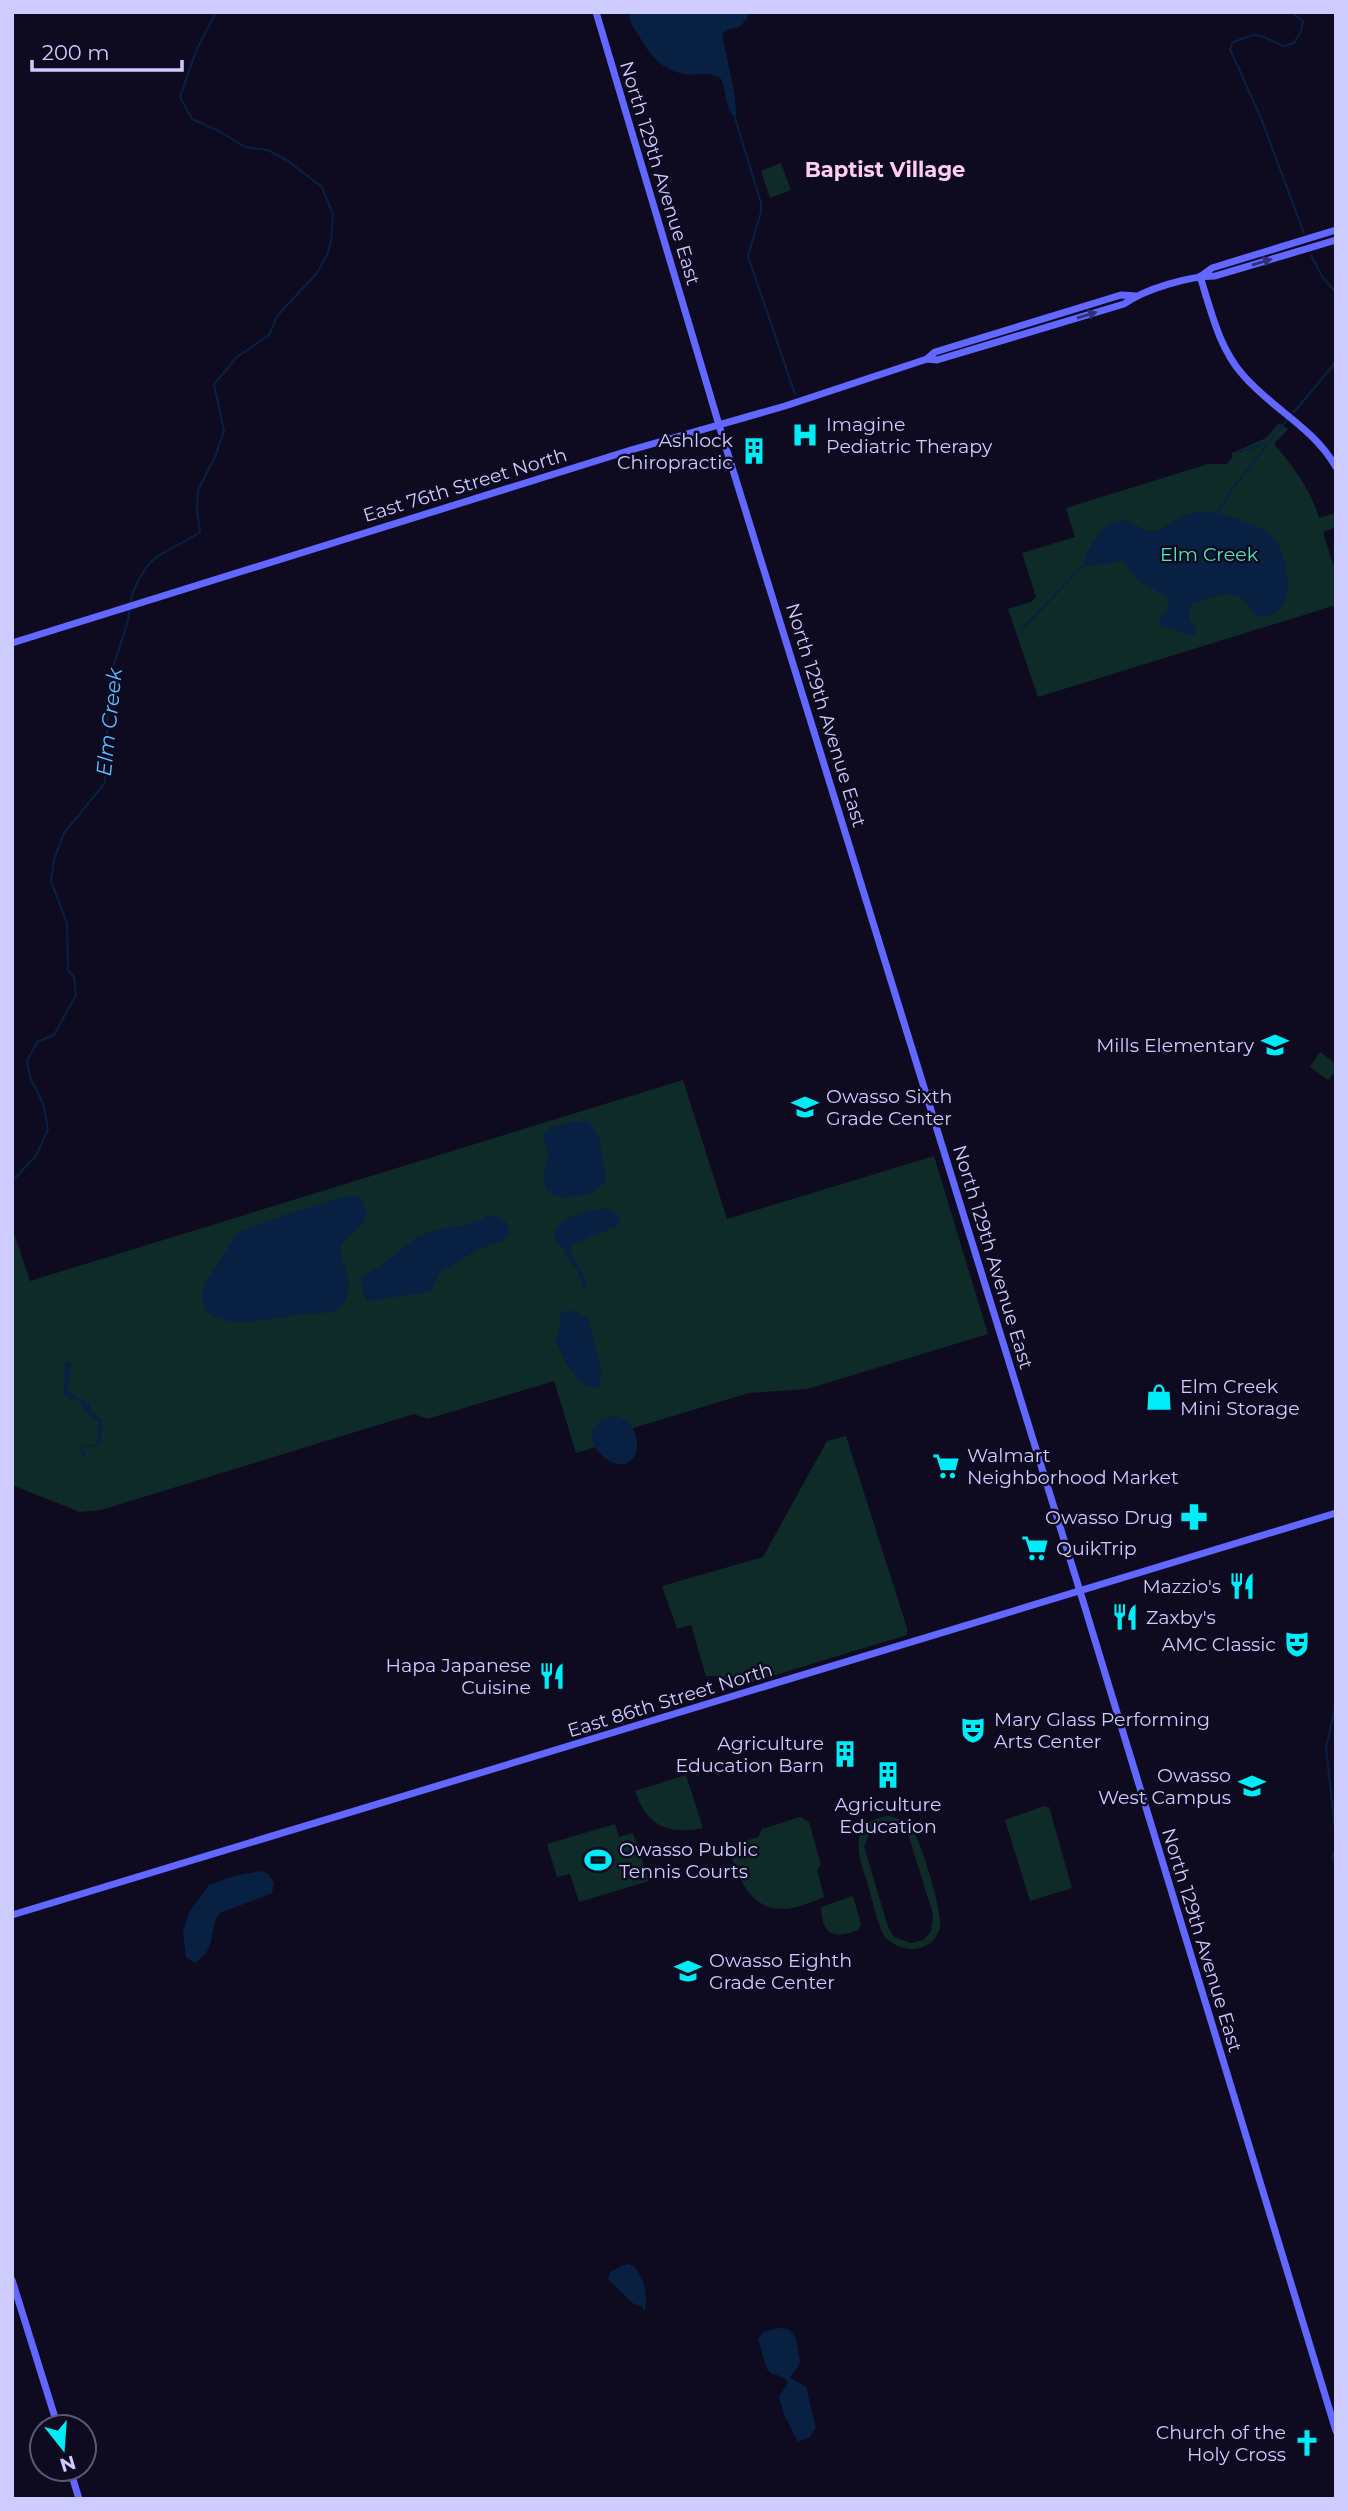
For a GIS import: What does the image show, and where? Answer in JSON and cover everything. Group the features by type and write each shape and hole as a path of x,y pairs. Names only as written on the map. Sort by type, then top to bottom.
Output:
{"main road":[{"name":"North 129th Avenue East","path":"596,12 719,425 1080,1591 1336,2431"},
{"name":"East 76th Street North","path":"12,643 719,425 927,359 937,352 1108,299 1121,295 1136,296 1200,276 1212,268 1336,230"},
{"name":"East 76th Street North","path":"1200,276 1215,276 1336,240"},
{"path":"1200,276 1222,342 1235,366 1254,387 1310,432 1336,467"},
{"name":"East 86th Street North","path":"12,1915 1336,1513"},
{"path":"12,2280 54,2413"}],"green space":[{"path":"781,163 791,190 770,198 761,171"},
{"name":"Elm Creek","path":"1279,423 1288,429 1274,444 1301,479 1319,518 1336,513 1336,527 1323,532 1336,574 1336,605 1038,697 1008,609 1031,602 1036,597 1022,553 1075,537 1066,508 1208,464 1227,464 1232,453 1266,438"},
{"path":"1320,1052 1336,1064 1336,1070 1328,1080 1310,1067"},
{"path":"683,1080 727,1219 934,1156 988,1334 807,1389 749,1393 633,1428 595,1447 576,1453 554,1381 427,1419 414,1414 101,1510 80,1512 12,1485 12,1227 30,1281"},
{"path":"846,1436 907,1635 732,1688 716,1676 706,1676 691,1625 677,1629 662,1586 763,1557 827,1441"},
{"path":"686,1775 703,1828 669,1829 646,1813 635,1791"},
{"path":"1044,1806 1049,1807 1072,1888 1030,1901 1005,1820"},
{"path":"887,1816 903,1821 911,1827 920,1845 935,1892 940,1919 936,1936 924,1947 907,1949 884,1936 862,1866 858,1844 865,1826","holes":["887,1823 899,1826 908,1834 933,1914 931,1931 923,1940 911,1943 894,1937 888,1927 864,1846 871,1830"]},
{"path":"800,1817 809,1822 821,1865 817,1870 824,1897 792,1908 766,1906 748,1892 728,1846 758,1837 762,1829"},
{"name":"Owasso Public Tennis Courts","path":"615,1824 619,1837 633,1833 649,1881 579,1902 570,1874 557,1877 547,1844"},
{"path":"853,1896 861,1924 858,1930 842,1934 831,1932 824,1923 821,1907"}],"water":[{"path":"630,12 750,12 739,27 722,34 734,90 735,118 729,110 722,80 709,74 671,70 659,62 633,28"},
{"path":"1206,511 1260,528 1279,545 1288,586 1280,609 1270,615 1256,616 1248,604 1228,594 1193,603 1189,613 1196,633 1192,635 1162,626 1159,622 1168,608 1167,597 1138,581 1122,560 1094,566 1083,565 1094,540 1113,522 1130,522 1152,532 1182,516"},
{"path":"575,1121 589,1121 599,1138 606,1179 598,1189 588,1194 559,1197 545,1187 544,1171 548,1157 544,1133 552,1127"},
{"path":"349,1196 360,1197 366,1215 364,1221 340,1248 349,1287 342,1306 322,1313 239,1322 214,1317 205,1310 202,1297 205,1283 238,1232"},
{"path":"604,1208 620,1216 619,1225 570,1246 586,1280 587,1286 584,1288 563,1247 556,1243 555,1234 558,1227 570,1217"},
{"path":"488,1216 500,1217 507,1224 510,1232 504,1240 476,1250 442,1270 430,1292 367,1301 361,1287 361,1277 378,1268 417,1237 438,1229 466,1225"},
{"path":"568,1310 588,1319 602,1372 599,1388 587,1386 577,1378 555,1340 561,1325 560,1313"},
{"path":"71,1362 68,1392 89,1403 93,1413 103,1421 100,1444 83,1448 86,1456 82,1457 82,1446 98,1441 97,1429 100,1423 89,1415 79,1401 69,1399 64,1394 65,1363"},
{"path":"617,1416 630,1425 637,1441 636,1452 629,1462 619,1464 608,1460 599,1452 593,1442 592,1431 600,1422"},
{"path":"262,1871 268,1874 274,1883 272,1893 220,1913 206,1953 195,1963 186,1957 183,1932 189,1912 209,1885 234,1876"},
{"path":"627,2264 634,2266 643,2283 646,2293 645,2312 642,2306 634,2304 608,2279 610,2272"},
{"path":"777,2328 789,2329 796,2339 800,2363 790,2378 806,2387 816,2428 810,2437 798,2442 779,2397 788,2383 785,2378 767,2369 758,2339 764,2332"}],"waterway":[{"name":"Elm Creek","path":"130,603 137,583 150,563 200,532 198,490 215,457 224,431 214,384 237,357 269,335 277,316 317,273 331,241 333,215 322,187 288,161 268,150 245,147 192,119 180,97 196,51 216,12"},
{"path":"1292,12 1303,22 1294,43 1283,46 1263,36 1254,35 1232,43 1230,49 1261,118 1304,233"},
{"path":"735,118 761,203 761,212 748,256 795,394"},
{"path":"1311,255 1323,278 1336,292"},
{"path":"1294,412 1336,362"},
{"path":"1218,512 1232,489 1287,420"},
{"path":"1240,452 1269,442"},
{"path":"1021,630 1083,566"},
{"name":"Elm Creek","path":"12,1181 36,1156 48,1129 43,1103 30,1077 27,1061 37,1042 54,1035 76,995 74,977 68,970 67,923 51,881 54,859 64,833 105,783 109,680 130,609"},
{"path":"1336,1703 1326,1748 1336,1838"},
{"path":"1332,1859 1336,1846"}],"place":[{"name":"Imagine Pediatric Therapy","path":"805,435"},
{"name":"Ashlock Chiropractic","path":"754,451"},
{"name":"Mills Elementary","path":"1275,1045"},
{"name":"Owasso Sixth Grade Center","path":"805,1107"},
{"name":"Elm Creek Mini Storage","path":"1159,1397"},
{"name":"Walmart Neighborhood Market","path":"946,1466"},
{"name":"Owasso Drug","path":"1194,1517"},
{"name":"QuikTrip","path":"1035,1548"},
{"name":"Mazzio's","path":"1242,1586"},
{"name":"Zaxby's","path":"1125,1617"},
{"name":"AMC Classic","path":"1297,1644"},
{"name":"Hapa Japanese Cuisine","path":"552,1676"},
{"name":"Mary Glass Performing Arts Center","path":"973,1730"},
{"name":"Agriculture Education Barn","path":"845,1754"},
{"name":"Agriculture Education","path":"888,1775"},
{"name":"Owasso West Campus","path":"1252,1786"},
{"name":"Owasso Public Tennis Courts","path":"598,1860"},
{"name":"Owasso Eighth Grade Center","path":"688,1971"},
{"name":"Church of the Holy Cross","path":"1307,2443"}],"district":[{"name":"Baptist Village","path":"885,169"}]}
